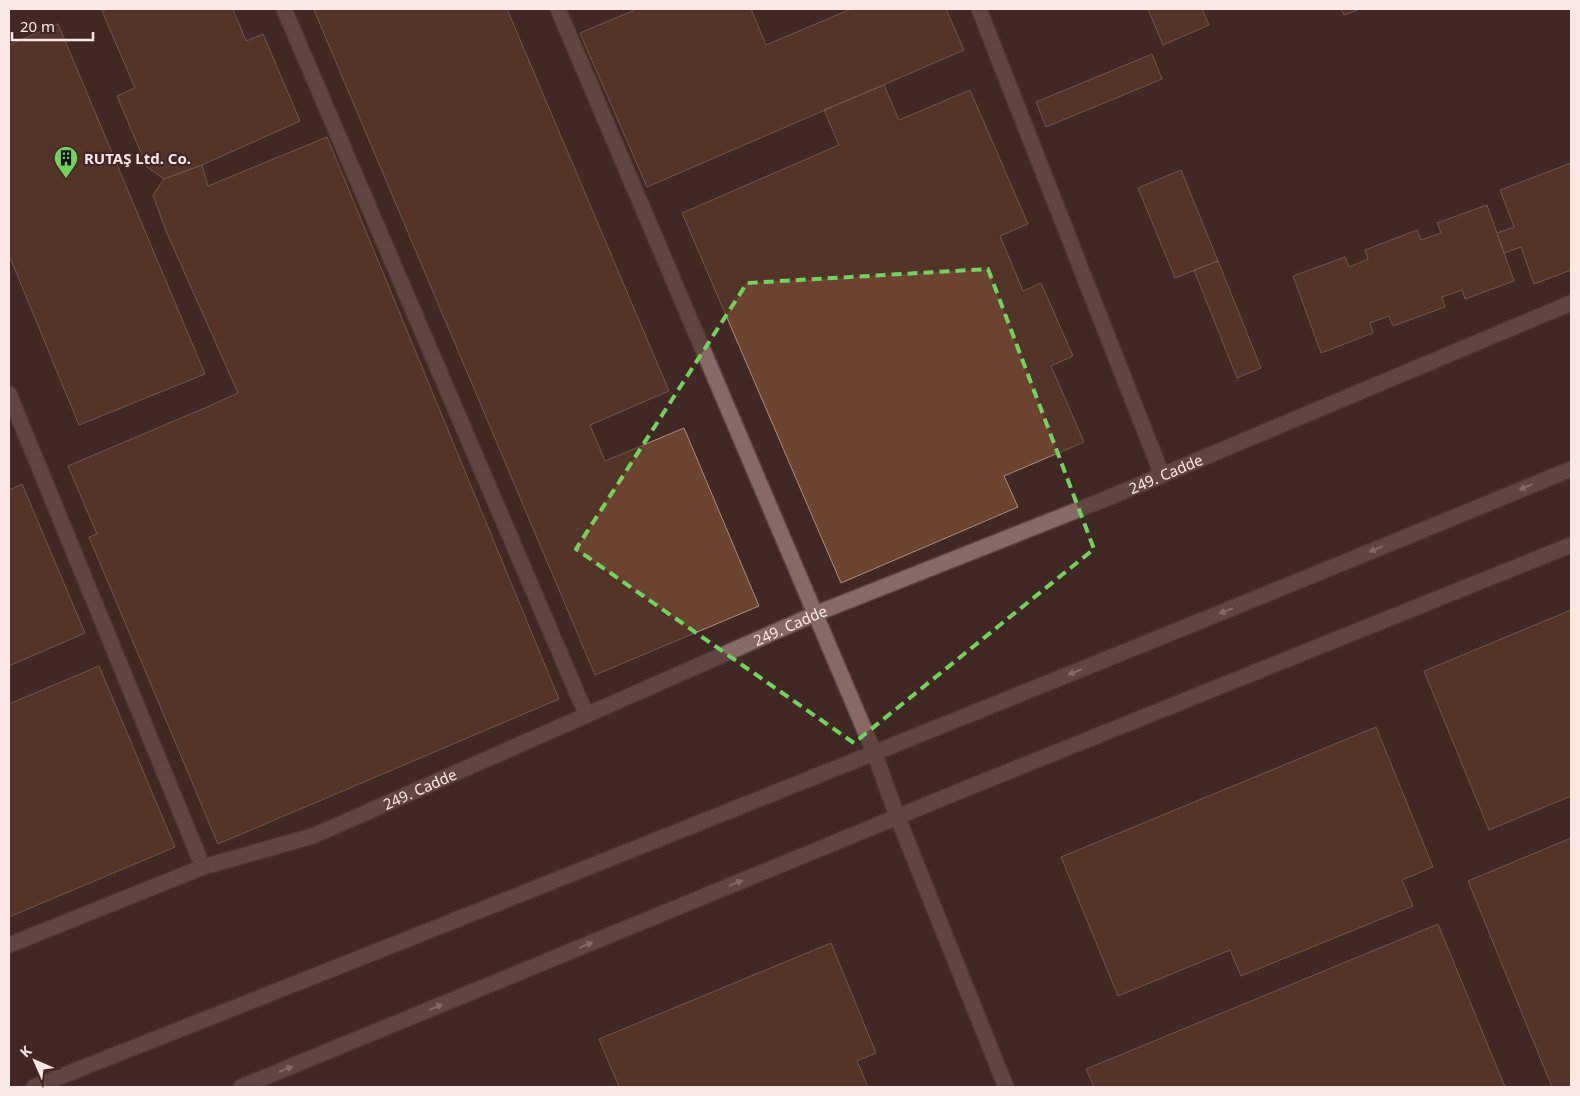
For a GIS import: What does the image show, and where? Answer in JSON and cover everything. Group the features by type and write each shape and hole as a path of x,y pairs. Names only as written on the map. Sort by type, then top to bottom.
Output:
{"street":[{"path":"284,9 586,714"},
{"path":"558,9 874,752 897,816 1006,1087"},
{"path":"978,9 1162,475"},
{"name":"249. Cadde","path":"9,945 203,867 314,836 815,614 1162,475 1571,303"},
{"path":"9,394 203,867"},
{"path":"34,1087 439,927 1322,572 1571,468"},
{"path":"241,1087 897,816 1571,545"}],"highlighted area":[{"path":"988,269 1094,549 854,743 576,549 747,283"}],"building":[{"path":"108,9 233,9 246,41 263,34 300,121 202,165 164,179 147,167 117,96 135,88 102,11"},
{"path":"507,9 669,391 590,425 605,461 684,428 759,606 595,675 314,10"},
{"path":"637,9 751,9 766,45 851,9 946,9 964,50 647,187 580,33"},
{"path":"1148,9 1202,9 1209,25 1163,45"},
{"path":"1341,9 1360,9 1344,15"},
{"name":"RUTAŞ Ltd. Co.","path":"58,24 205,374 79,425 9,255 9,45"},
{"path":"1152,54 1162,79 1046,127 1036,102"},
{"path":"884,85 899,120 970,90 1028,224 1000,236 1023,291 1041,283 1073,356 1051,366 1084,442 1004,476 1018,507 841,583 682,213 839,145 824,110"},
{"path":"327,137 559,699 218,844 89,537 97,534 68,466 238,393 166,231 153,195 164,179 202,165 208,186"},
{"path":"1571,163 1571,270 1534,284 1521,247 1504,253 1497,233 1514,227 1500,190"},
{"path":"1181,170 1218,261 1175,278 1138,188"},
{"path":"1487,205 1514,281 1465,299 1462,290 1442,297 1445,307 1393,326 1389,316 1370,323 1373,333 1321,353 1293,276 1345,257 1349,267 1368,259 1365,250 1417,230 1421,240 1441,233 1437,223"},
{"path":"1218,261 1261,368 1237,378 1194,270"},
{"path":"22,484 85,633 9,666 9,490"},
{"path":"1571,610 1571,796 1489,830 1424,671"},
{"path":"99,666 175,847 9,917 9,704"},
{"path":"1376,727 1433,867 1402,880 1413,906 1241,976 1230,950 1118,996 1061,857"},
{"path":"1571,838 1571,1087 1552,1087 1468,881"},
{"path":"1438,924 1505,1087 1094,1087 1086,1069"},
{"path":"831,943 876,1053 857,1061 868,1087 619,1087 599,1039"}],"place":[{"name":"RUTAŞ Ltd. Co.","path":"66,179"}]}
